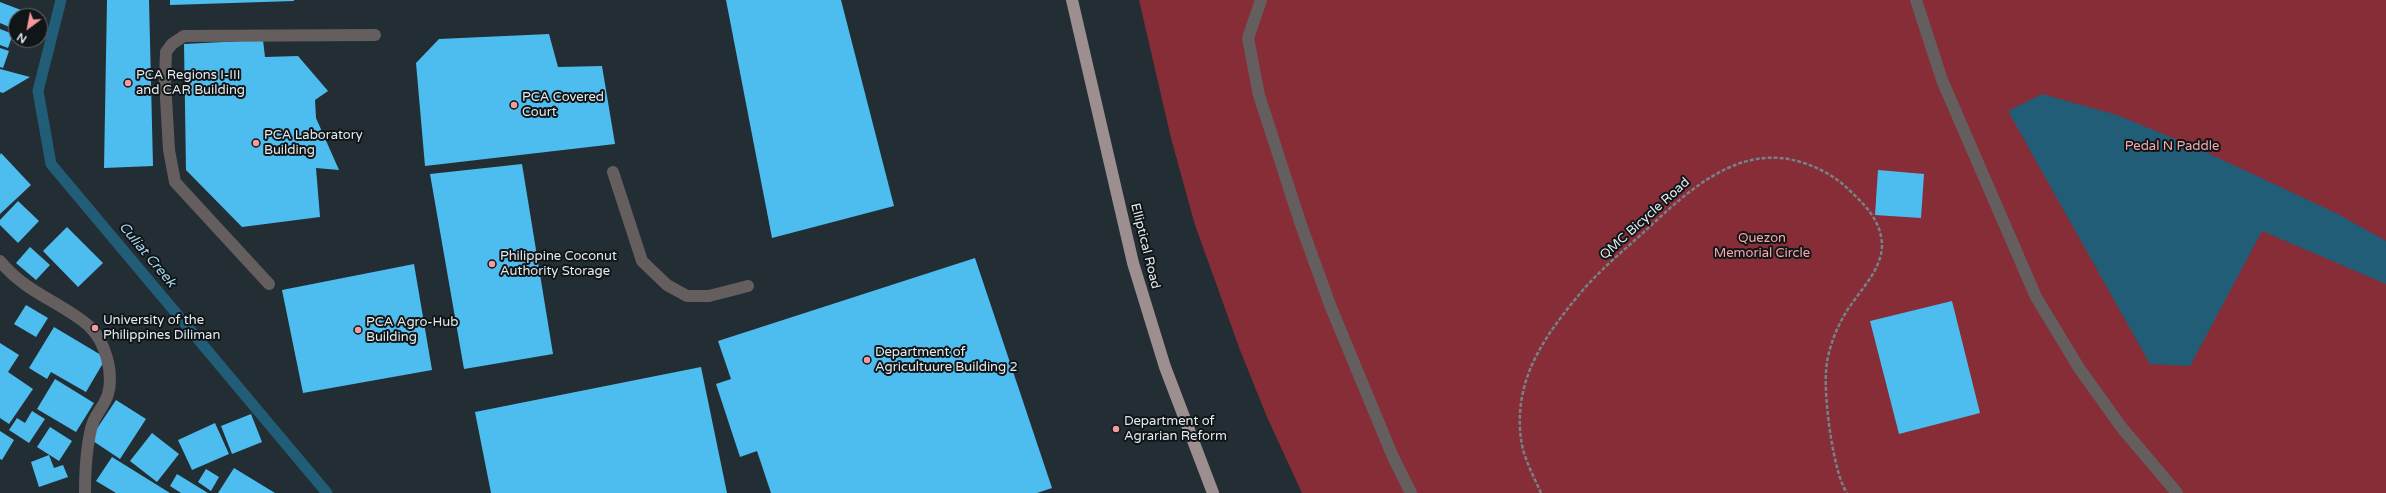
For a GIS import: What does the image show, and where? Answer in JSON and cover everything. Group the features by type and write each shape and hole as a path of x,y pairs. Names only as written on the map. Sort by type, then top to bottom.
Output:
{"main road":[{"name":"Elliptical Road","path":"1072,0 1133,263 1165,367 1213,493"}],"street":[{"path":"1261,0 1248,38 1259,95 1300,222 1330,305 1393,457 1411,493"},
{"path":"1916,0 1942,80 2036,297 2079,368 2122,428 2177,493"},
{"path":"269,284 176,182 169,150 165,81 166,52 172,44 184,36 375,35"},
{"path":"613,172 642,261 667,285 687,296 709,296 748,286"},
{"path":"0,262 26,288 89,326 105,349 109,370 108,393 91,427 85,461 85,493"}],"path":[{"name":"QMC Bicycle Road","path":"1541,493 1521,442 1520,415 1522,393 1529,371 1540,347 1554,324 1591,280 1683,196 1704,179 1730,166 1750,160 1776,157 1791,159 1809,165 1840,181 1862,202 1877,223 1882,244 1880,257 1867,281 1845,314 1830,348 1826,372 1828,416 1833,450 1846,493"}],"green space":[{"name":"Quezon Memorial Circle","path":"1139,0 2386,0 2386,493 1302,493 1267,417 1240,350 1195,225 1171,138"}],"water":[{"name":"Pedal N Paddle","path":"2042,94 2117,115 2195,147 2336,213 2386,241 2386,284 2262,231 2190,366 2150,364 2008,111"}],"building":[{"name":"PCA Regions I-III and CAR Building","path":"107,0 149,0 153,166 104,168"},
{"path":"170,0 294,0 294,1 170,5"},
{"path":"726,0 841,0 894,206 772,238"},
{"path":"0,2 16,8 8,8 8,26 0,23"},
{"path":"0,29 8,32 8,48 0,45"},
{"name":"PCA Covered Court","path":"549,34 558,67 602,66 615,144 425,166 416,63 439,39"},
{"name":"PCA Laboratory Building","path":"263,40 265,57 298,56 328,91 315,100 316,118 339,170 316,168 320,217 242,227 186,170 184,44"},
{"path":"0,48 9,51 3,68 0,67"},
{"path":"0,69 30,77 3,93 0,92"},
{"path":"1,153 31,185 0,214 0,155"},
{"name":"Philippine Coconut Authority Storage","path":"522,164 553,354 464,369 430,174"},
{"path":"1878,170 1924,174 1921,218 1875,215"},
{"path":"18,201 39,221 18,243 0,225 0,220"},
{"path":"67,227 103,263 78,287 43,251"},
{"path":"30,247 50,265 36,280 16,263"},
{"name":"Department of Agricultuure Building 2","path":"975,258 1052,488 1037,493 771,493 757,451 740,457 716,384 731,379 718,341"},
{"name":"PCA Agro-Hub Building","path":"414,264 432,370 303,393 282,290"},
{"path":"1952,301 1980,413 1899,434 1870,321"},
{"path":"26,305 48,318 36,337 14,324"},
{"path":"54,327 106,358 86,392 51,372 47,379 29,368"},
{"path":"0,343 19,355 8,372 33,389 9,424 0,418"},
{"path":"701,367 727,493 491,493 475,412"},
{"path":"55,379 94,403 76,432 37,409"},
{"path":"116,400 146,419 120,459 90,439"},
{"path":"32,411 45,419 29,443 9,430 17,418 25,423"},
{"path":"251,414 262,442 232,454 221,426"},
{"path":"215,423 229,454 192,470 178,440"},
{"path":"50,427 72,441 59,461 37,447"},
{"path":"0,431 14,440 2,460 0,459"},
{"path":"152,433 179,454 157,482 130,461"},
{"path":"49,455 54,468 63,465 68,477 39,487 31,462"},
{"path":"112,457 170,493 116,493 96,481"},
{"path":"234,468 275,493 218,493"},
{"path":"206,469 219,477 211,491 198,482"},
{"path":"177,474 208,493 181,493 170,486"}],"waterway":[{"name":"Culiat Creek","path":"61,0 38,91 51,164 327,493"}],"place":[{"name":"PCA Regions I-III and CAR Building","path":"128,83"},
{"name":"PCA Covered Court","path":"514,105"},
{"name":"PCA Laboratory Building","path":"256,143"},
{"name":"Philippine Coconut Authority Storage","path":"492,264"},
{"name":"University of the Philippines Diliman","path":"95,328"},
{"name":"PCA Agro-Hub Building","path":"358,330"},
{"name":"Department of Agricultuure Building 2","path":"867,360"},
{"name":"Department of Agrarian Reform","path":"1116,429"}]}
